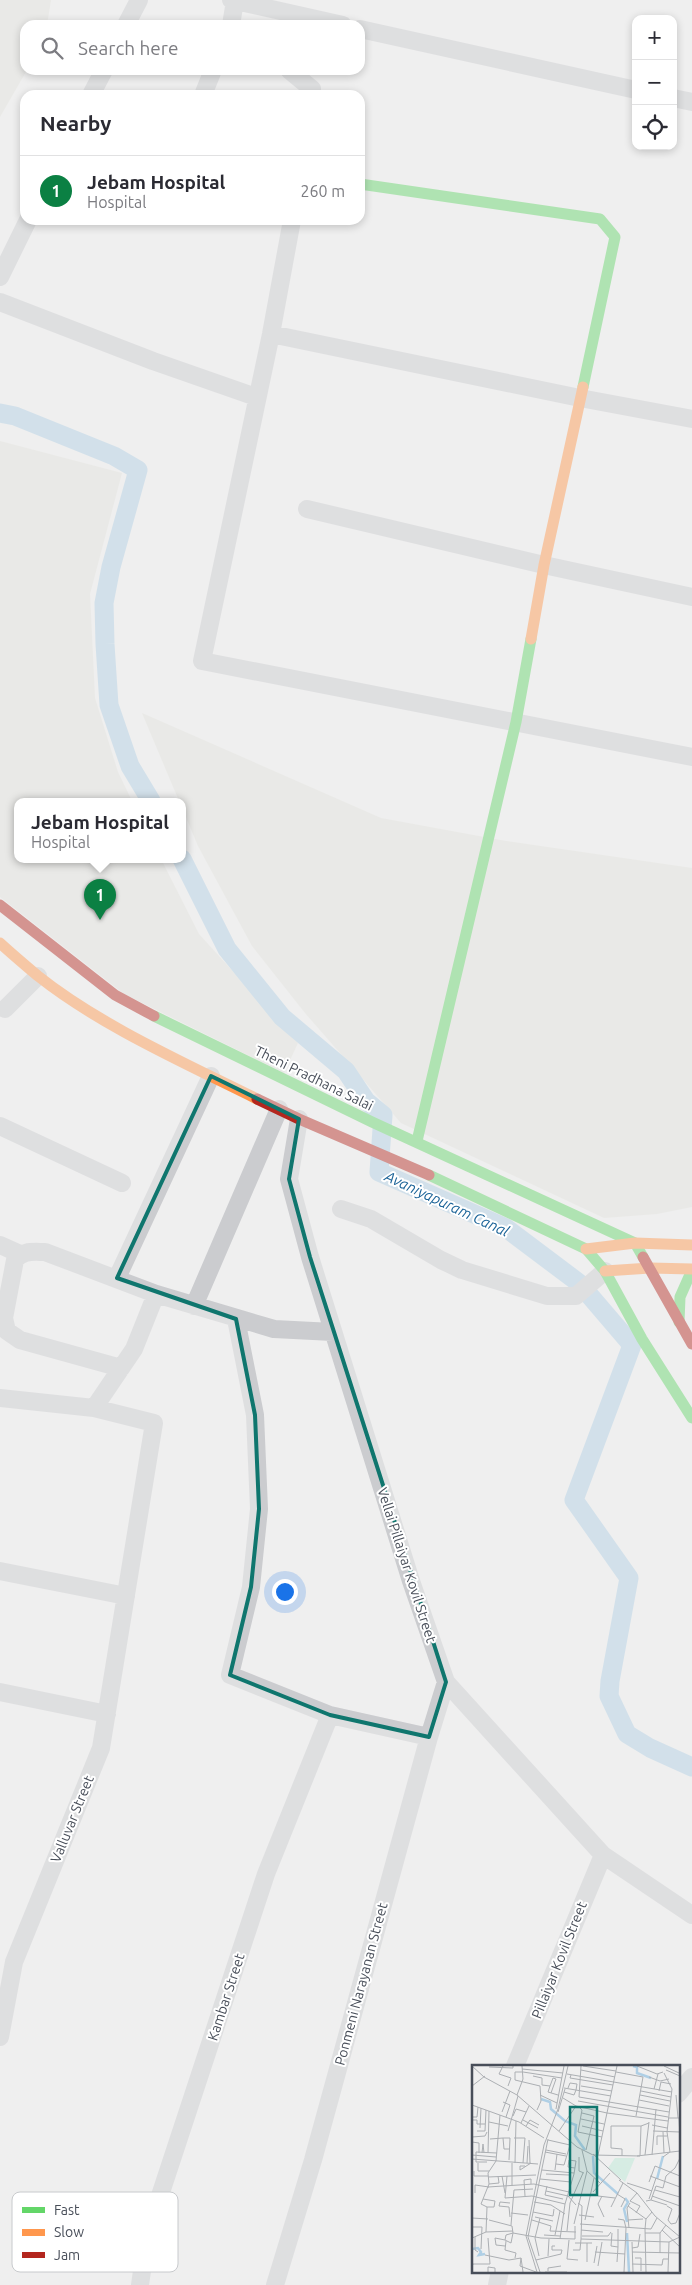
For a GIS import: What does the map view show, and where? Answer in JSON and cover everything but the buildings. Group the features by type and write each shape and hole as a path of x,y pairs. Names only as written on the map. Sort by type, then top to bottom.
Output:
{"main road":[{"path":"365,185 600,220 615,237 544,565 516,722 417,1141"},
{"name":"Theni Pradhana Salai","path":"0,905 115,995 185,1032 372,1122 417,1141 634,1243"},
{"path":"0,943 38,976 85,1008 169,1055 299,1119 370,1150 391,1157 586,1249 605,1272 642,1339 692,1418"},
{"path":"675,1244 692,1236"},
{"path":"586,1249 634,1243 692,1245"},
{"path":"634,1243 692,1344"},
{"path":"605,1272 650,1268 692,1270 680,1297 679,1322"}],"street":[{"path":"129,20 139,0"},
{"path":"231,20 233,1 320,20"},
{"path":"365,30 632,89"},
{"path":"94,90 101,75"},
{"path":"205,90 211,75"},
{"path":"295,75 312,90"},
{"path":"677,99 692,102"},
{"path":"0,277 26,225"},
{"path":"291,225 271,334 256,397 202,661 692,757"},
{"path":"0,302 256,397"},
{"path":"271,334 580,398 692,419"},
{"path":"306,509 544,565 692,596"},
{"path":"2,1011 38,976"},
{"path":"117,1278 211,1076"},
{"path":"194,1306 279,1109"},
{"name":"Vellai Pillaiyar Kovil Street","path":"299,1119 289,1179 333,1332 411,1581 446,1682 603,1854 692,1915"},
{"path":"0,1126 122,1183"},
{"path":"341,1209 371,1219 441,1260 462,1270 547,1296 581,1292 605,1272"},
{"path":"0,1245 20,1254"},
{"path":"120,1368 20,1340 7,1331 4,1318 15,1260 20,1254 45,1252 156,1294 274,1329 333,1332"},
{"path":"0,1398 94,1408 134,1349 156,1294"},
{"path":"236,1318 256,1415 259,1508 251,1587 230,1675 330,1715 429,1737"},
{"name":"Valluvar Street","path":"0,2037 7,1962 101,1748 154,1423 94,1408"},
{"path":"0,1571 126,1596"},
{"name":"Ponmeni Narayanan Street","path":"275,2285 313,2160 429,1737 446,1682"},
{"path":"0,1692 107,1714"},
{"name":"Kambar Street","path":"161,2192 266,1874 330,1715"},
{"name":"Pillaiyar Kovil Street","path":"515,2065 603,1854"},
{"path":"680,2092 692,2077"},
{"name":"Kambar Street","path":"140,2285 142,2272"},
{"path":"497,2285 500,2272"}],"highlighted area":[{"path":"211,1076 299,1119 289,1179 310,1257 446,1682 429,1737 330,1715 230,1675 251,1587 259,1509 255,1415 236,1319 117,1278"}],"shaded area":[{"path":"0,0 51,0 48,20 20,20 20,75 24,75 0,117"},
{"path":"0,441 122,473 90,594 95,698 118,772 131,798 14,798 14,863 163,863 199,934 298,1043 284,1073 124,994 0,897"},
{"path":"142,713 381,818 506,841 692,868 692,1207 657,1214 604,1218 401,1123 305,1013 252,946 198,846 186,817 186,798 178,798"}],"waterway":[{"name":"Avaniyapuram Canal","path":"0,413 15,416 114,456 138,470 111,567 104,603 105,644 109,705 130,766 149,798"},
{"name":"Avaniyapuram Canal","path":"184,863 227,949 282,1017 346,1071 366,1101 383,1115 379,1172 506,1228 579,1283 632,1345 574,1500 629,1578 610,1681 609,1696 627,1734 650,1748 692,1767"}],"traffic: fast":[{"path":"365,185 600,219 615,237 583,387"},
{"path":"417,1141 516,722 531,639"},
{"path":"154,1016 372,1122 635,1243 643,1257"},
{"path":"429,1175 586,1249 605,1271 642,1339 692,1418"},
{"path":"679,1322 680,1297 692,1270"}],"traffic: slow":[{"path":"531,639 544,565 583,387"},
{"path":"0,943 38,976 89,1011 144,1043 257,1099"},
{"path":"586,1249 635,1243 692,1245"},
{"path":"605,1271 650,1268 692,1269"}],"traffic: jam":[{"path":"0,905 115,995 154,1016"},
{"path":"257,1099 429,1175"},
{"path":"643,1257 692,1344"}],"place":[{"name":"Jebam Hospital","path":"100,920"}]}
